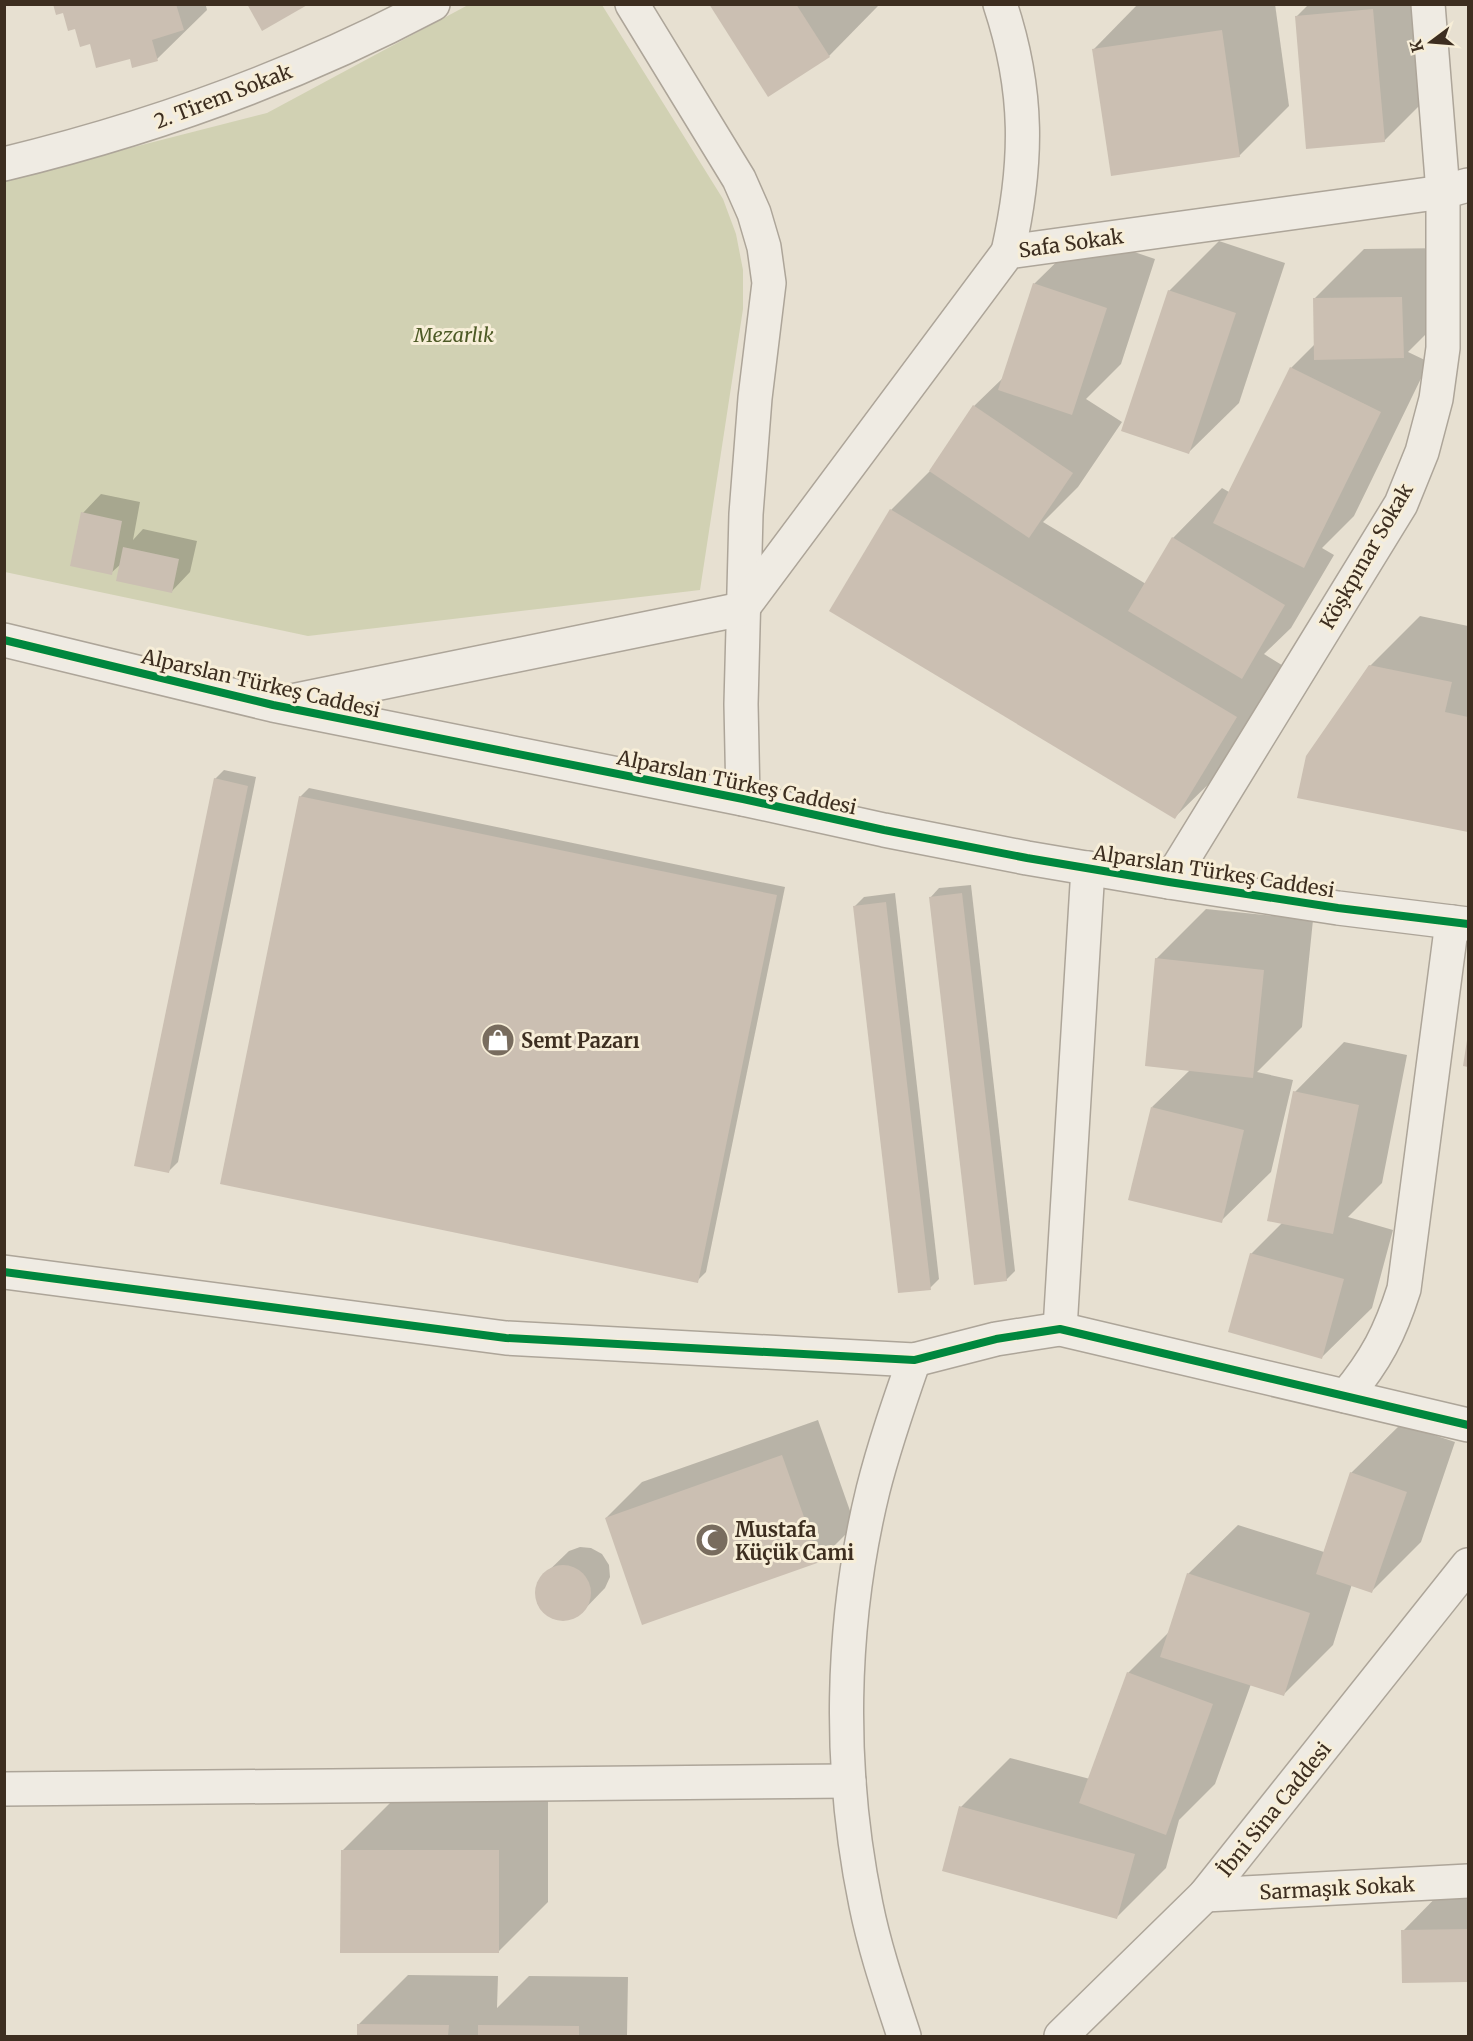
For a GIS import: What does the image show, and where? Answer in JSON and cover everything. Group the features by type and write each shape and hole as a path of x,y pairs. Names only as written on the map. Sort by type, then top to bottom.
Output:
{"street":[{"name":"2. Tirem Sokak","path":"4,164 55,152 143,126 230,96 315,61 433,4"},
{"path":"632,4 739,179 754,213 764,247 769,283 754,409 742,609 743,799"},
{"path":"1000,4 1009,31 1018,75 1023,120 1022,175 1018,209 1008,252"},
{"name":"Köşkpınar Sokak","path":"1169,882 1401,504 1422,452 1436,399 1443,348 1456,189 1428,4"},
{"name":"Safa Sokak","path":"742,609 1008,252 1456,189"},
{"path":"273,705 742,609"},
{"name":"Alparslan Türkeş Caddesi","path":"4,640 273,705 743,799 884,830 1169,882 1338,908 1460,923"},
{"path":"1060,1329 1088,868"},
{"path":"1346,1396 1367,1371 1384,1343 1404,1289 1460,923"},
{"path":"4,1272 506,1338 914,1360 996,1339 1060,1329 1468,1425"},
{"path":"904,2037 884,1976 866,1905 854,1834 849,1781 847,1682 850,1625 859,1558 885,1447 914,1360"},
{"name":"İbni Sina Caddesi","path":"1061,2037 1205,1895 1468,1565"},
{"path":"4,1789 849,1781"},
{"name":"Sarmaşık Sokak","path":"1205,1895 1468,1881"}],"green space":[{"name":"Mezarlık","path":"468,5 602,5 723,199 736,234 743,270 743,309 700,590 308,636 5,572 5,180 267,113"}],"building":[{"path":"53,4 176,4 184,30 152,40 158,61 132,68 130,59 96,68 90,44 80,47 75,29 68,31 63,13 56,15"},
{"path":"247,4 309,4 262,31"},
{"path":"709,4 796,4 830,57 768,97"},
{"path":"1373,9 1385,142 1306,149 1295,16"},
{"path":"1222,30 1240,157 1111,176 1092,49"},
{"path":"1033,283 1107,308 1072,415 998,390"},
{"path":"1168,290 1236,313 1189,454 1121,431"},
{"path":"1402,297 1404,358 1314,360 1313,298"},
{"path":"1290,367 1381,412 1304,568 1213,523"},
{"path":"973,405 1073,473 1029,538 929,471"},
{"path":"890,509 1237,717 1175,819 829,611"},
{"path":"81,512 122,521 112,575 70,566"},
{"path":"1172,537 1285,605 1242,679 1128,611"},
{"path":"123,547 179,559 172,593 116,581"},
{"path":"1369,665 1452,682 1445,712 1468,717 1468,832 1297,798 1306,756"},
{"path":"214,778 248,786 169,1173 134,1166"},
{"name":"Semt Pazarı","path":"299,796 777,895 698,1283 220,1184"},
{"path":"962,893 1007,1281 974,1285 929,897"},
{"path":"886,902 931,1290 898,1293 853,906"},
{"path":"1155,958 1264,970 1253,1078 1145,1066"},
{"path":"1468,1040 1468,1067 1463,1066"},
{"path":"1293,1091 1359,1105 1333,1234 1267,1221"},
{"path":"1151,1107 1244,1130 1222,1223 1128,1200"},
{"path":"1250,1253 1344,1279 1322,1359 1228,1332"},
{"name":"Mustafa Küçük Cami","path":"782,1455 820,1562 642,1625 605,1518"},
{"path":"1350,1472 1407,1492 1372,1593 1316,1574"},
{"path":"558,1565 568,1565 583,1573 589,1582 591,1593 589,1604 583,1613 568,1621 558,1621 547,1616 540,1609 535,1598 535,1588 540,1577 547,1570"},
{"path":"1187,1573 1310,1613 1284,1696 1160,1657"},
{"path":"1127,1672 1213,1704 1166,1835 1079,1803"},
{"path":"959,1806 1135,1854 1117,1919 942,1871"},
{"path":"341,1850 499,1850 499,1953 340,1953"},
{"path":"1468,1929 1468,1982 1402,1983 1401,1930"},
{"path":"357,2024 449,2025 448,2036 357,2036"},
{"path":"478,2025 579,2026 579,2036 478,2036"}],"cycle path":[{"path":"4,640 273,705 1027,858 1338,908 1468,924"},
{"path":"4,1272 506,1338 914,1360 996,1339 1060,1329 1468,1425"}],"place":[{"name":"Semt Pazarı","path":"498,1040"},
{"name":"Mustafa Küçük Cami","path":"712,1540"}]}
